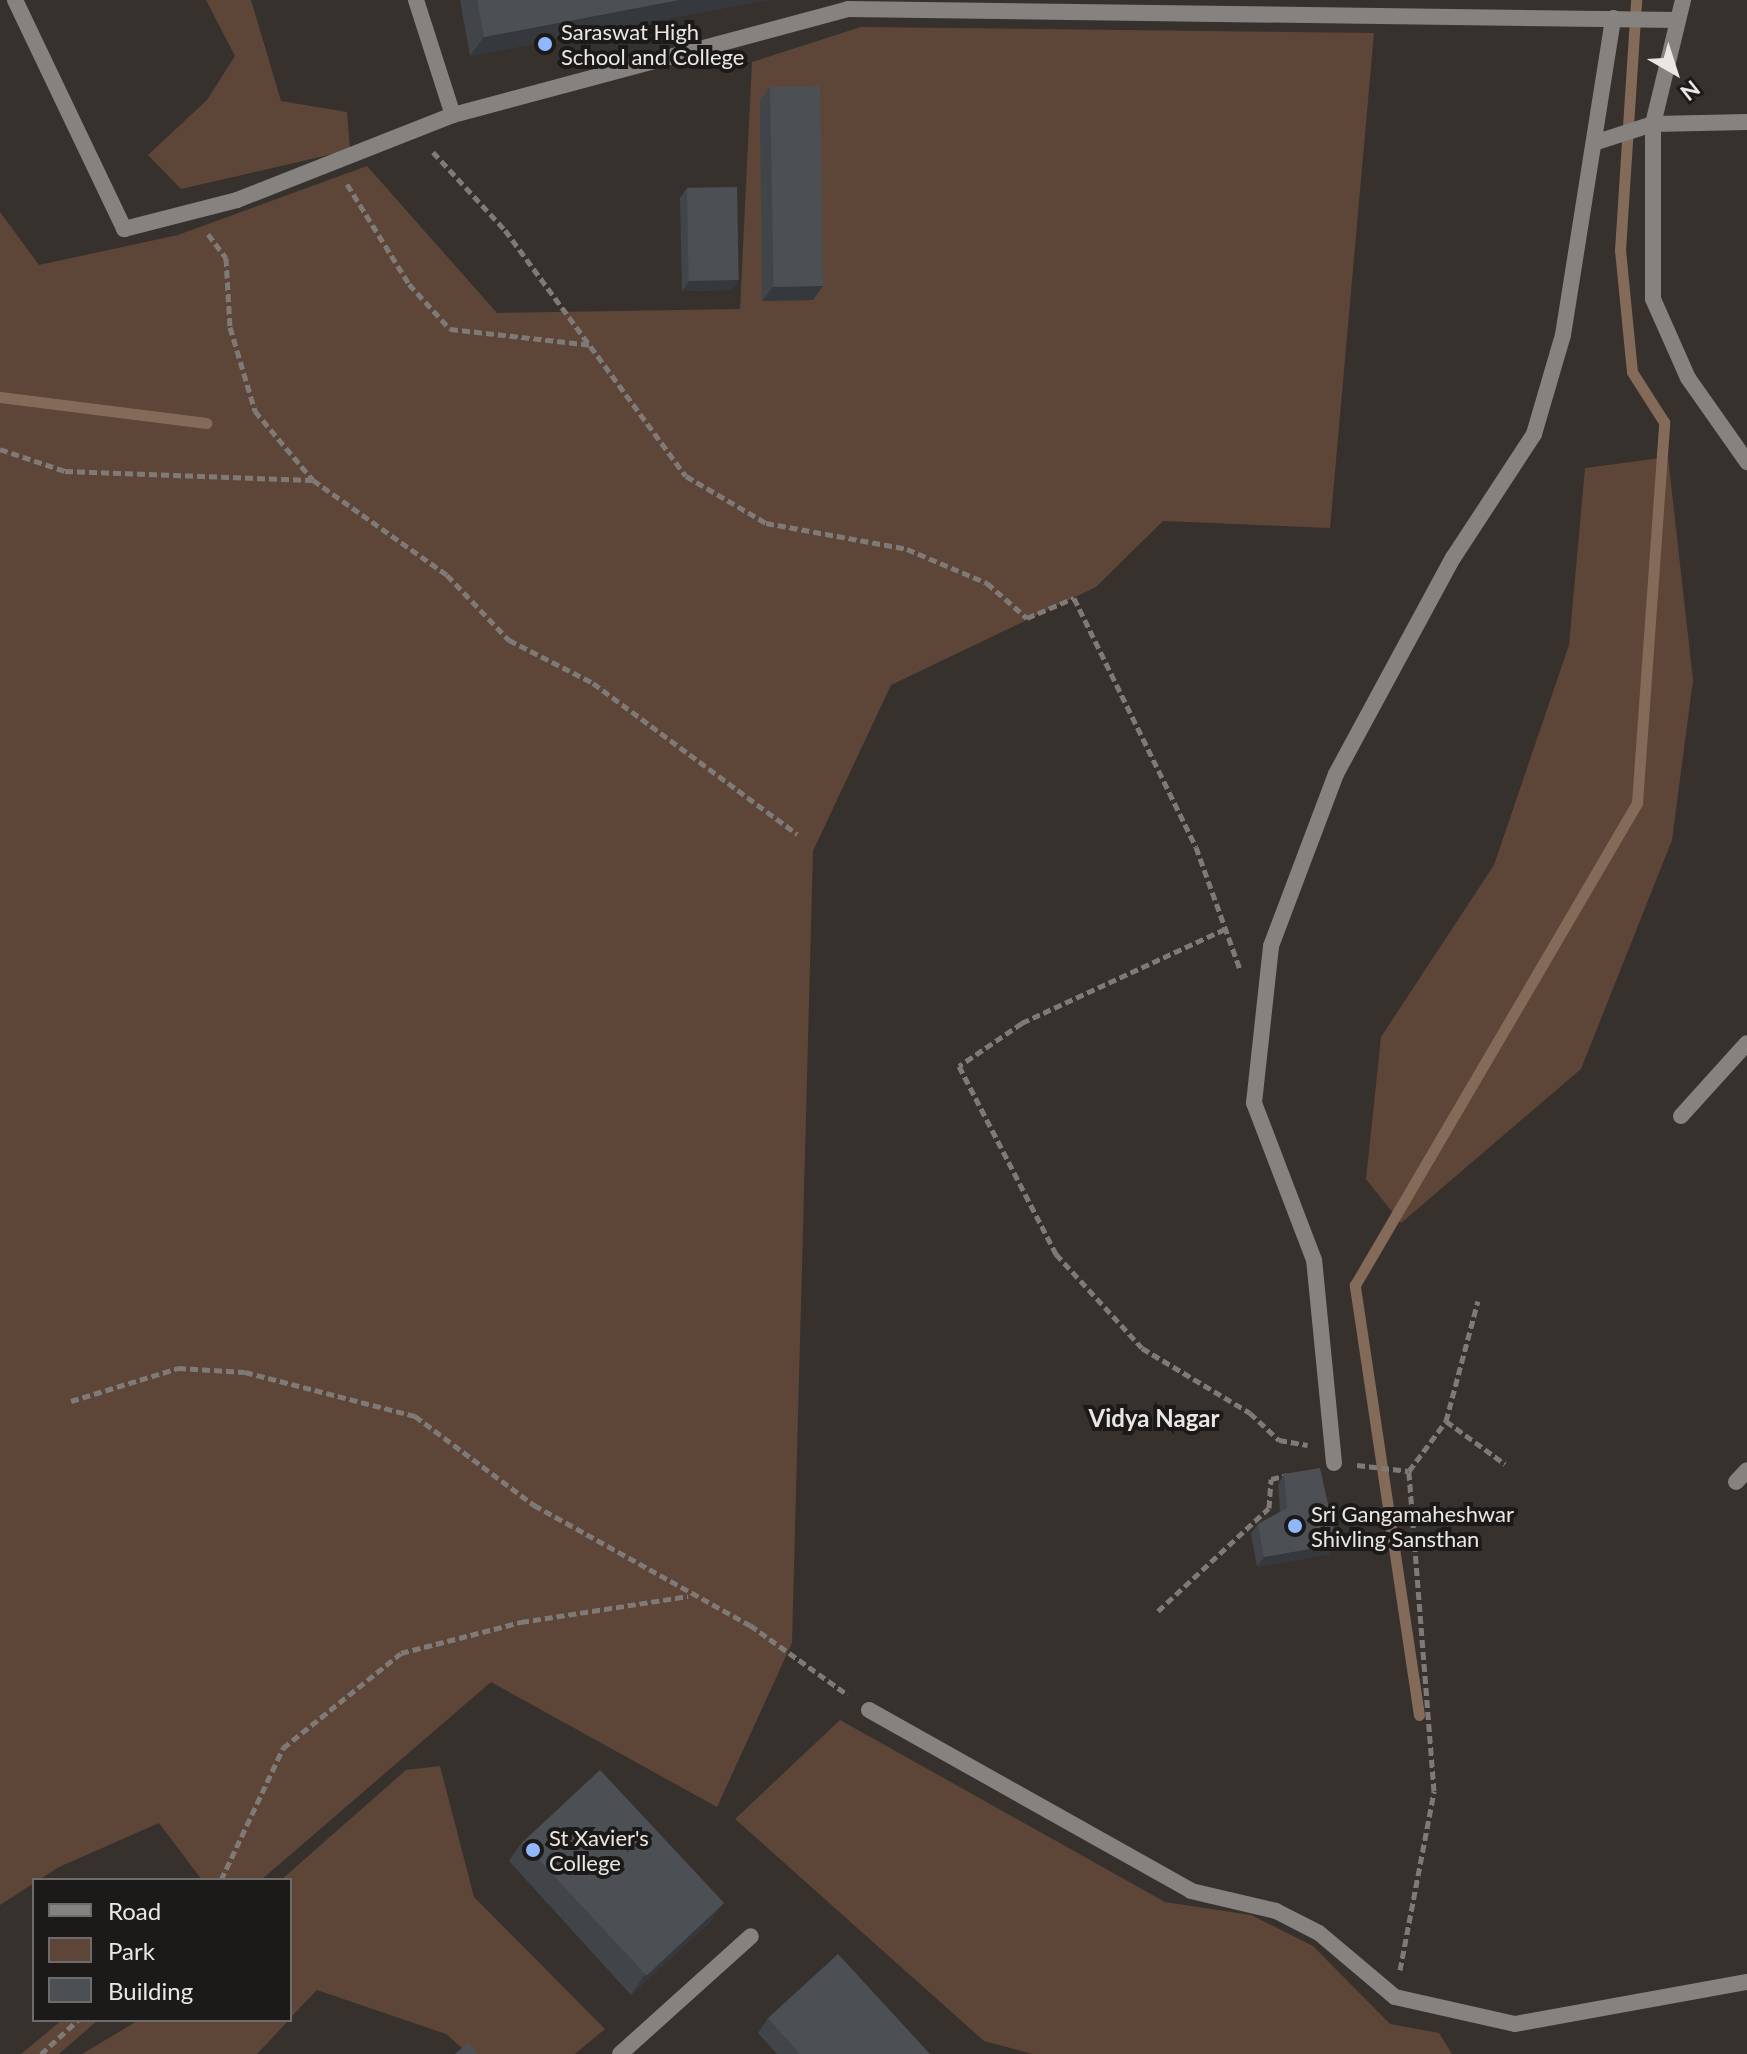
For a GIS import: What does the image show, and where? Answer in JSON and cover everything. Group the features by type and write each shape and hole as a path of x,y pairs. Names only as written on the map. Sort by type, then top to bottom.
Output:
{"street":[{"path":"15,0 124,229 191,212 333,162 453,115 847,4 1344,6 1677,20"},
{"path":"416,0 453,115"},
{"path":"1683,0 1646,127 1653,299 1688,378 1747,462"},
{"path":"1333,1456 1314,1260 1254,1103 1271,946 1336,774 1453,558 1534,434 1563,335 1604,140 1618,18"},
{"path":"1604,140 1646,127 1747,122"},
{"path":"1681,1116 1747,1043"},
{"path":"869,1710 1191,1891 1276,1911 1319,1933 1395,1997 1515,2024 1747,1982"},
{"path":"620,2054 751,1936"}],"path":[{"path":"413,130 505,230 593,345 686,476 766,523 907,549 987,583 1027,618 1074,598 1196,847 1246,987"},
{"path":"333,162 409,284 450,329 593,345"},
{"path":"191,212 226,258 230,327 255,411 313,480 447,575 509,640 593,683 797,834"},
{"path":"0,449 65,471 313,480"},
{"path":"1225,929 1022,1023 959,1066 1056,1254 1142,1348 1250,1413 1279,1440 1333,1456 1409,1471"},
{"path":"1395,1997 1434,1791 1409,1471 1446,1421 1478,1301"},
{"path":"71,1401 178,1368 245,1372 415,1416 534,1505 689,1595 750,1625 869,1710"},
{"path":"1446,1421 1505,1464"},
{"path":"1158,1611 1269,1508 1271,1479 1333,1456"},
{"path":"222,1878 283,1748 401,1653 521,1622 689,1595"},
{"path":"41,2054 76,2022"}],"green space":[{"path":"206,0 251,0 281,101 347,112 350,150 181,189 148,155 207,100 235,56"},
{"path":"861,27 1374,33 1330,528 1163,521 1096,587 891,685 813,851 792,1643 717,1807 491,1682 263,1878 200,1878 159,1823 59,1867 42,1878 32,1878 32,1884 0,1905 0,212 39,265 178,235 367,166 497,313 740,309 752,62"},
{"path":"1668,457 1693,680 1672,840 1581,1069 1401,1223 1366,1179 1381,1037 1494,865 1569,645 1585,468"},
{"path":"840,1720 1165,1902 1251,1915 1313,1946 1390,2024 1439,2033 1452,2054 1033,2054 984,2041 735,1819"},
{"path":"440,1766 474,1897 605,2029 575,2054 469,2054 446,2034 317,1990 292,2016 292,1878 283,1878 406,1770"},
{"path":"60,2022 96,2022 59,2054 21,2054"},
{"path":"136,2022 287,2022 257,2054 82,2054"}],"building":[{"path":"477,0 679,0 484,37"},
{"path":"820,86 823,286 773,287 770,87"},
{"path":"737,187 739,280 689,281 687,188"},
{"name":"Sri Gangamaheshwar Shivling Sansthan","path":"1320,1468 1337,1544 1264,1557 1258,1524 1287,1508 1284,1474"},
{"path":"600,1770 724,1903 647,1975 522,1842"},
{"path":"838,1954 930,2054 800,2054 768,2018"},
{"path":"468,2043 478,2054 455,2054"}],"waterway":[{"path":"1419,1715 1355,1285 1637,803 1664,422 1632,372 1620,250 1636,0"},
{"path":"0,397 206,423"}],"place":[{"name":"Saraswat High School and College","path":"545,44"},
{"name":"Sri Gangamaheshwar Shivling Sansthan","path":"1295,1526"},
{"name":"St Xavier's College","path":"533,1850"}],"district":[{"name":"Vidya Nagar","path":"1154,1418"}]}
